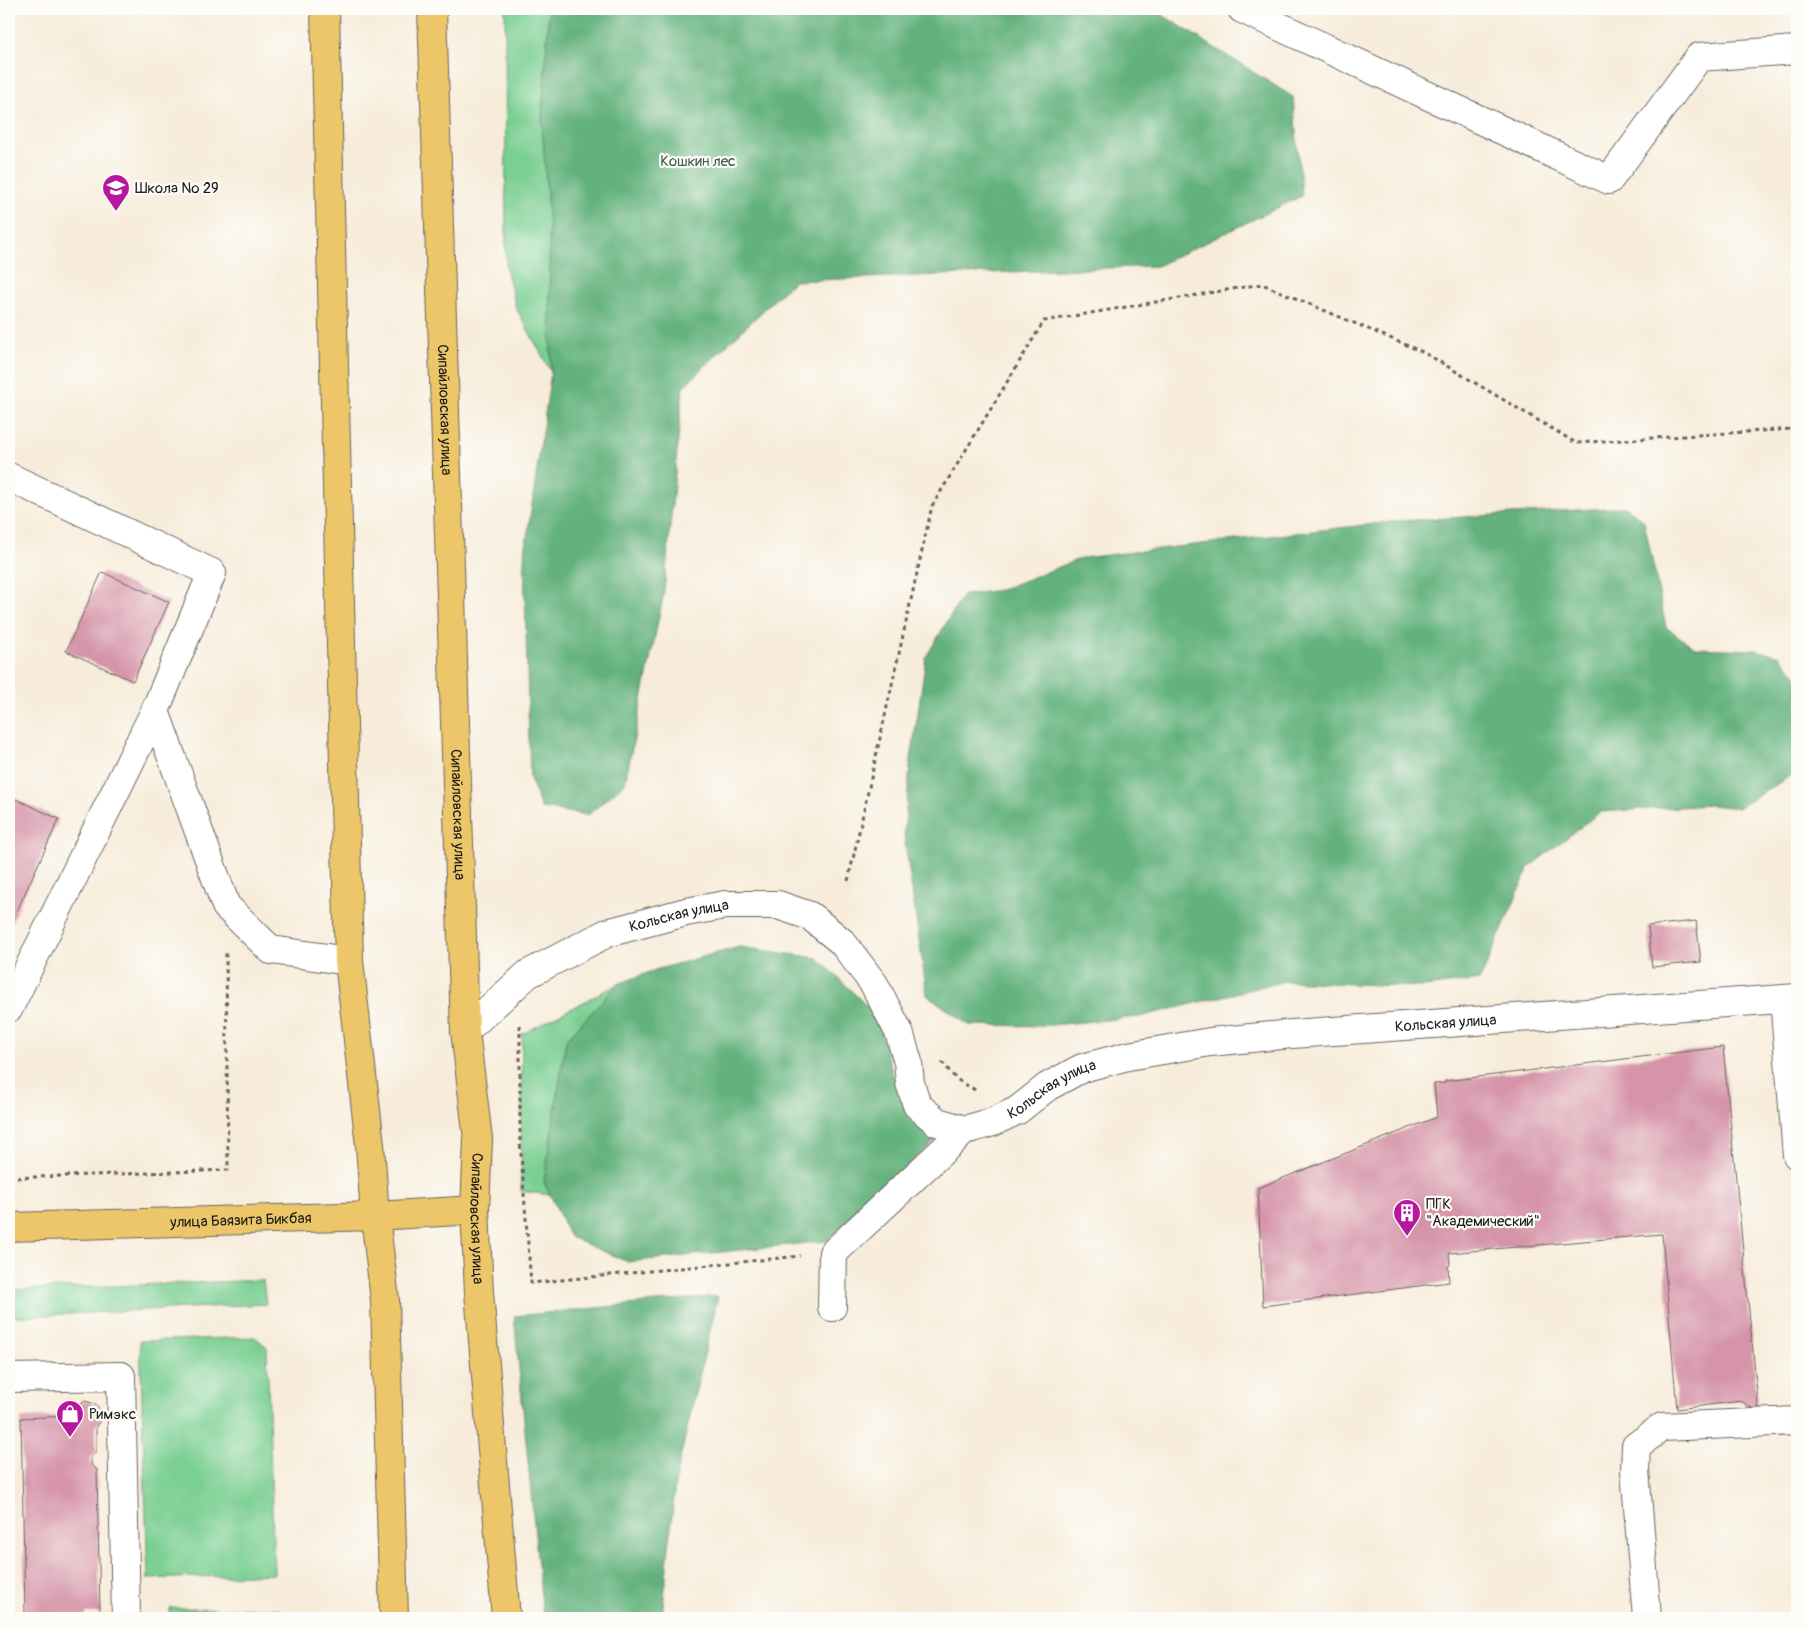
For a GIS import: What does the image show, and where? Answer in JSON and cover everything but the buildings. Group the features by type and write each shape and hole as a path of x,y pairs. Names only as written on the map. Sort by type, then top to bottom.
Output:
{"main road":[{"path":"325,9 349,960 370,1144 375,1216 385,1300 394,1618"},
{"name":"Сипайловская улица","path":"432,9 465,1031 478,1139 475,1210 481,1319 506,1618"},
{"name":"улица Баязита Бикбая","path":"9,1228 375,1216 475,1210"}],"street":[{"path":"1242,9 1609,180 1699,57 1797,50"},
{"path":"9,478 212,573 155,711 9,1008"},
{"path":"155,711 226,906 271,950 349,960"},
{"name":"Кольская улица","path":"465,1031 519,980 607,933 686,912 725,905 778,905 810,916 842,942 874,984 899,1032 908,1062 910,1083 917,1105 937,1122 965,1130 993,1122 1018,1110 1047,1087 1082,1068 1128,1056 1210,1042 1292,1034 1790,999"},
{"path":"1790,999 1797,1155"},
{"path":"832,1307 833,1253 965,1130"},
{"path":"9,1378 121,1376 126,1618"},
{"path":"1647,1618 1635,1470 1636,1446 1662,1428 1797,1421"}],"path":[{"path":"848,881 932,506 1044,322 1262,284 1425,353 1576,443 1791,429 1797,426"},
{"path":"9,1178 228,1170 226,906"},
{"path":"519,980 520,1141 531,1283 833,1253"},
{"path":"939,1058 956,1079 972,1090 982,1092"}],"green space":[{"path":"505,9 549,9 542,120 549,227 551,372 516,308 506,267"},
{"name":"Кошкин лес","path":"549,9 1153,9 1293,97 1302,196 1157,266 794,281 683,387 664,592 625,783 588,815 541,808 530,778 524,559 551,372 549,227 542,120"},
{"path":"1626,507 1644,521 1666,627 1695,648 1756,650 1780,656 1797,676 1797,772 1738,808 1710,805 1600,812 1529,867 1480,980 1424,987 1285,981 1139,1017 1040,1026 969,1025 927,995 904,835 910,767 926,657 963,595 1000,590 1082,558 1399,521"},
{"path":"739,947 818,958 875,1014 898,1092 913,1124 937,1139 826,1241 628,1262 570,1237 544,1182 566,1040 618,984 655,970"},
{"path":"618,984 566,1040 544,1182 550,1195 521,1191 522,1034"},
{"path":"263,1280 266,1304 9,1317 9,1290"},
{"path":"718,1296 676,1476 662,1618 543,1618 514,1316"},
{"path":"255,1337 267,1347 274,1574 148,1579 140,1341"},
{"path":"170,1608 279,1609 278,1618 170,1618"}],"place":[{"name":"Школа № 29","path":"116,212"},
{"name":"ПГК \"Академический\"","path":"1407,1237"},
{"name":"Римэкс","path":"70,1438"}]}
